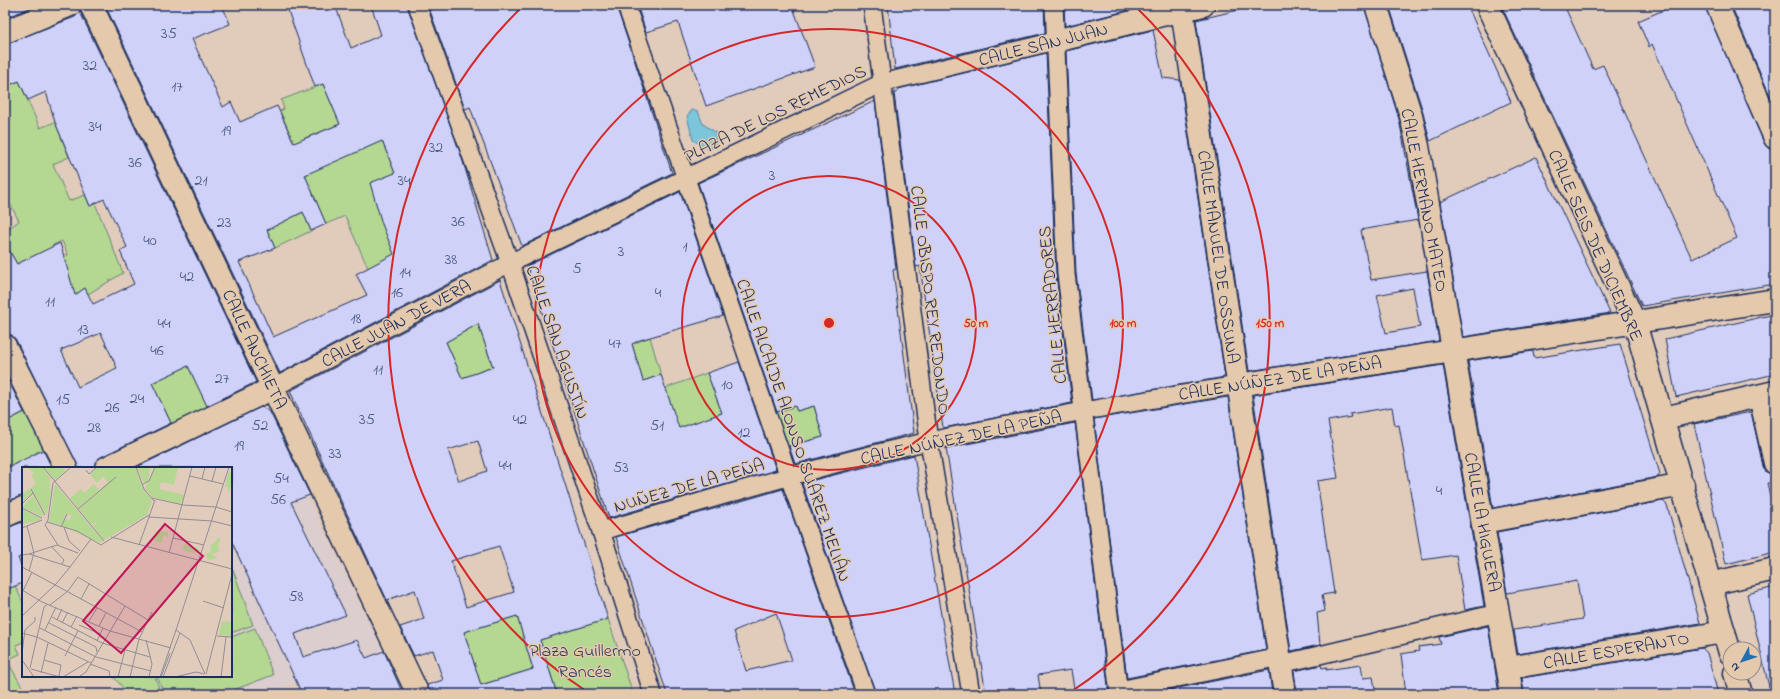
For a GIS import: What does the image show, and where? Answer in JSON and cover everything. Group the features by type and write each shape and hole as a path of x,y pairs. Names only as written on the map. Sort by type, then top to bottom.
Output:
{"street":[{"path":"5,32 70,5"},
{"name":"CALLE ANCHIETA","path":"91,5 418,694"},
{"name":"CALLE SAN AGUSTÍN","path":"417,5 510,263 601,531 653,694"},
{"name":"CALLE ALCALDE ALONSO SUÁREZ MELIÁN","path":"626,5 789,477 866,694"},
{"name":"CALLE OBISPO REY REDONDO","path":"872,5 929,441 971,694"},
{"name":"CALLE HERRADORES","path":"1054,5 1066,274 1082,410 1119,692"},
{"name":"CALLE SAN JUAN","path":"882,83 1203,5"},
{"name":"CALLE HERMANO MATEO","path":"1376,5 1411,116 1418,146 1454,350"},
{"name":"CALLE SEIS DE DICIEMBRE","path":"1487,5 1635,323 1664,418 1727,641"},
{"path":"1717,5 1775,138"},
{"name":"CALLE MANUEL DE OSSUNA","path":"1182,10 1285,694"},
{"name":"PLAZA DE LOS REMEDIOS","path":"685,178 882,83"},
{"name":"CALLE JUAN DE VERA","path":"108,467 273,388 510,263 685,178"},
{"name":"CALLE NÚÑEZ DE LA PEÑA","path":"789,477 929,441 1082,410 1775,300"},
{"path":"5,346 66,467"},
{"name":"CALLE LA HIGUERA","path":"1454,350 1512,694"},
{"path":"1664,418 1768,394 1775,463"},
{"name":"NUÑEZ DE LA PEÑA","path":"601,531 789,477"},
{"path":"1483,522 1683,485"},
{"path":"5,516 22,508"},
{"path":"1710,584 1775,568"},
{"path":"1119,692 1280,660 1498,613"},
{"name":"CALLE ESPERANTO","path":"1508,668 1724,632"},
{"path":"1737,681 1741,694"}],"shaded area":[{"path":"307,496 383,651 263,694 128,694 114,677 232,677 232,525"}],"green space":[{"path":"19,81 40,128 55,122 69,157 53,164 69,201 85,195 90,206 95,203 123,273 88,294 85,288 75,295 16,278 68,255 62,241 53,245 56,254 32,257 17,264 5,243 5,231 19,221 5,194 5,190 9,187 5,180 5,87"},
{"path":"323,84 340,124 305,138 382,141 395,173 403,252 368,268 345,216 326,224 305,175 308,174 280,111 284,109 281,100"},
{"path":"303,212 311,231 275,248 267,230"},
{"path":"478,324 493,367 462,378 446,342"},
{"path":"650,337 661,375 643,381 632,344"},
{"path":"188,366 209,408 172,425 152,383"},
{"path":"707,373 722,413 679,429 662,400 669,398 666,388"},
{"path":"792,398 797,411 814,406 823,437 786,447 775,412 786,409 783,401"},
{"path":"27,411 45,448 35,453 39,460 25,467 21,460 9,466 5,458 5,422"},
{"path":"232,570 253,625 232,633"},
{"path":"15,586 22,600 22,642 16,645 20,654 7,660 26,694 5,694 5,600 8,599 5,593 5,587"},
{"path":"517,616 533,669 481,685 464,632"},
{"name":"Plaza Guillermo Rancés","path":"608,619 633,694 557,694 540,640"},
{"path":"255,628 273,675 223,694 164,694 157,677 232,677 232,637"},
{"path":"114,677 155,677 161,694 128,694"}],"water":[{"path":"692,110 698,111 703,124 715,132 717,142 710,149 693,140 687,116"}],"building":[{"path":"5,5 37,5 5,18"},
{"path":"105,5 222,5 230,24 192,39 223,107 231,102 240,122 277,106 294,143 340,124 323,84 315,87 286,5 335,5 351,48 381,35 371,5 407,5 460,152 493,260 280,373","holes":["382,141 395,173 370,183 382,224 394,254 356,274 367,295 273,337 239,262 275,248 267,230 303,212 311,231 326,224 305,175"]},
{"path":"428,5 616,5 672,173 522,246 470,107 465,109"},
{"path":"637,5 792,5 815,67 706,106 678,22 646,32"},
{"path":"888,5 1044,5 1045,33 895,69"},
{"path":"1064,5 1130,5 1130,10 1065,26"},
{"path":"1260,5 1364,5 1399,119 1418,220 1361,230 1371,280 1427,271 1439,341 1249,371 1196,20","holes":["1413,288 1420,327 1386,333 1377,295"]},
{"path":"1389,5 1467,5 1511,102 1430,141 1423,112"},
{"path":"1501,5 1564,5 1593,69 1603,65 1692,259 1737,238 1652,44 1649,47 1638,21 1666,9 1664,5 1705,5 1764,143 1768,148 1775,150 1775,284 1642,306"},
{"path":"1731,5 1775,5 1775,107"},
{"path":"80,12 256,382 207,406 188,366 152,383 171,423 101,457 96,461 94,467 78,467 16,340 12,335 5,334 5,243 17,264 60,243 75,295 85,288 93,304 134,284 120,251 127,247 104,199 90,206 55,122 46,92 28,100 19,81 5,87 5,44 75,17","holes":["101,333 117,368 78,387 61,350"]},
{"path":"1153,30 1163,78 1180,80 1225,377 1092,400 1076,273 1066,51"},
{"path":"1046,53 1056,275 1072,403 943,428 920,266 916,267 894,93 898,92 898,89"},
{"path":"875,101 896,269 893,270 914,433 795,464 789,446 823,437 814,406 797,411 795,406 777,412 698,183"},
{"path":"1536,157 1610,313 1463,337 1440,202"},
{"path":"680,192 723,316 640,340 632,344 643,381 661,375 679,428 722,413 707,373 739,362 776,470 609,518 527,266"},
{"path":"500,280 608,619 540,640 557,694 430,694 427,685 443,680 433,650 414,656 400,627 424,619 415,590 387,600 290,391","holes":["478,324 493,367 462,378 446,342","478,441 487,471 459,481 448,450","499,546 514,592 466,607 451,561","517,616 533,669 481,685 464,632"]},
{"path":"1775,314 1775,374 1676,397 1665,339"},
{"path":"1620,344 1660,474 1658,477 1493,508 1468,361 1533,351 1534,358"},
{"path":"1443,365 1484,606 1465,610 1456,555 1422,560 1399,425 1395,426 1392,407 1350,414 1351,417 1328,421 1338,478 1317,481 1334,593 1322,595 1325,611 1317,613 1320,645 1291,651 1253,395"},
{"path":"5,374 24,412 5,422"},
{"path":"1228,397 1266,650 1127,678 1094,419"},
{"path":"261,407 270,412 310,495 291,502 346,615 295,634 303,657 357,640 366,658 384,651 403,694 302,694 232,542 232,467 137,467"},
{"path":"1751,412 1763,466 1766,472 1775,475 1775,483 1767,483 1775,519 1775,552 1726,564 1694,424"},
{"path":"1075,423 1109,694 1075,694 1071,670 1038,675 1041,694 986,694 946,448"},
{"path":"43,450 52,467 22,467 22,496 5,502 5,469"},
{"path":"914,455 955,694 876,694 802,483"},
{"path":"783,489 855,694 667,694 616,537","holes":["776,613 792,660 746,671 734,631"]},
{"path":"1663,501 1667,505 1700,623 1518,654 1514,630 1583,619 1577,581 1507,593 1497,532"},
{"path":"22,522 22,556 18,558 22,568 22,583 5,590 5,528"},
{"path":"1775,587 1775,686 1769,687 1762,657 1762,641 1758,641 1747,594"},
{"path":"1488,626 1499,694 1406,694 1401,654 1419,651 1418,647 1441,644 1439,637"},
{"path":"1702,648 1707,653 1718,694 1524,694 1522,678"},
{"path":"1321,665 1322,668 1327,667 1326,670 1361,665 1363,678 1373,677 1376,694 1297,694 1294,671"},
{"path":"1269,670 1272,694 1149,694"}]}
